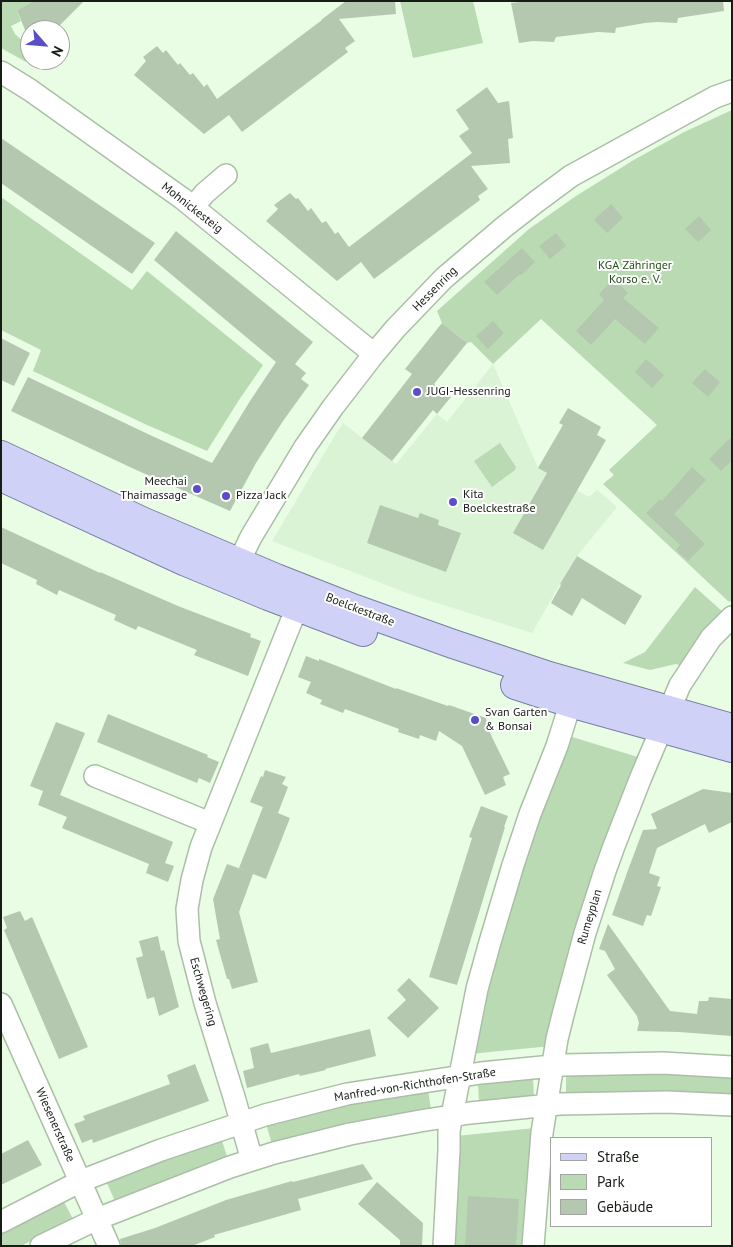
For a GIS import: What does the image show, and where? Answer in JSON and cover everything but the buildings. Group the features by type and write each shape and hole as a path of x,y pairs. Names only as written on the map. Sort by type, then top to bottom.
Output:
{"main road":[{"name":"Boelckestraße","path":"1,455 144,522 297,607 452,663 665,720 732,748"},
{"name":"Boelckestraße","path":"1,477 186,562 234,571 346,605 453,644 573,694"},
{"name":"Boelckestraße","path":"665,720 732,728"}],"street":[{"name":"Mohnickesteig","path":"1,72 30,90 193,207 374,354"},
{"name":"Hessenring","path":"234,571 251,537 305,447 374,354 444,278 496,233 571,176 716,97 732,91"},
{"path":"193,207 226,174"},
{"name":"Eschwegering","path":"252,1160 205,1003 189,941 187,909 192,880 201,847 297,607"},
{"name":"Rumeyplan","path":"534,1246 542,1132 546,1106 557,1039 585,934 602,880 631,803 680,685 711,638 732,617"},
{"path":"444,1246 449,1131 477,989 492,933 530,814 557,746 573,694"},
{"path":"95,776 210,823"},
{"name":"Wiesenerstraße","path":"1,1004 109,1246"},
{"name":"Manfred-von-Richthofen-Straße","path":"1,1222 81,1181 161,1150 265,1115 346,1094 481,1072 578,1064 663,1063 732,1067"},
{"path":"41,1246 97,1218 230,1167 274,1153 350,1134 470,1113 567,1104 667,1102 732,1106"}],"shaded area":[{"name":"Kita Boelckestraße","path":"493,364 538,468 589,497 597,490 617,507 577,556 532,633 415,596 272,541 343,423 396,464 437,414 447,422"}],"green space":[{"path":"1,1 34,1 17,10 21,20 11,26 20,39 20,59 1,48"},
{"path":"400,1 473,1 483,43 413,58"},
{"name":"KGA Zähringer Korso e. V.","path":"732,110 732,600 729,602 603,484 614,475 609,470 657,425 541,319 493,364 471,342 467,343 442,323 437,311 529,229 576,196 632,161 684,132"},
{"path":"1,197 132,290 147,271 263,365 207,451 33,371 41,350 1,330"},
{"path":"500,443 516,467 515,470 492,487 474,461"},
{"path":"695,587 723,612 682,666 676,664 650,670 623,663 645,652"},
{"path":"569,736 641,758 551,1046 470,1054 503,921"},
{"path":"640,1071 732,1074 732,1097 566,1095 566,1074"},
{"path":"533,1077 534,1099 479,1103 478,1081"},
{"path":"428,1089 431,1110 272,1144 266,1124 344,1104"},
{"path":"535,1128 527,1246 451,1246 456,1136"},
{"path":"221,1138 228,1159 152,1185 115,1201 106,1181"},
{"path":"63,1200 73,1219 21,1246 1,1246 1,1232"}],"place":[{"name":"JUGI-Hessenring","path":"417,392"},
{"name":"Meechai Thaimassage","path":"197,489"},
{"name":"Pizza Jack","path":"226,496"},
{"name":"Kita Boelckestraße","path":"453,502"},
{"name":"Svan Garten & Bonsai","path":"475,720"}]}
